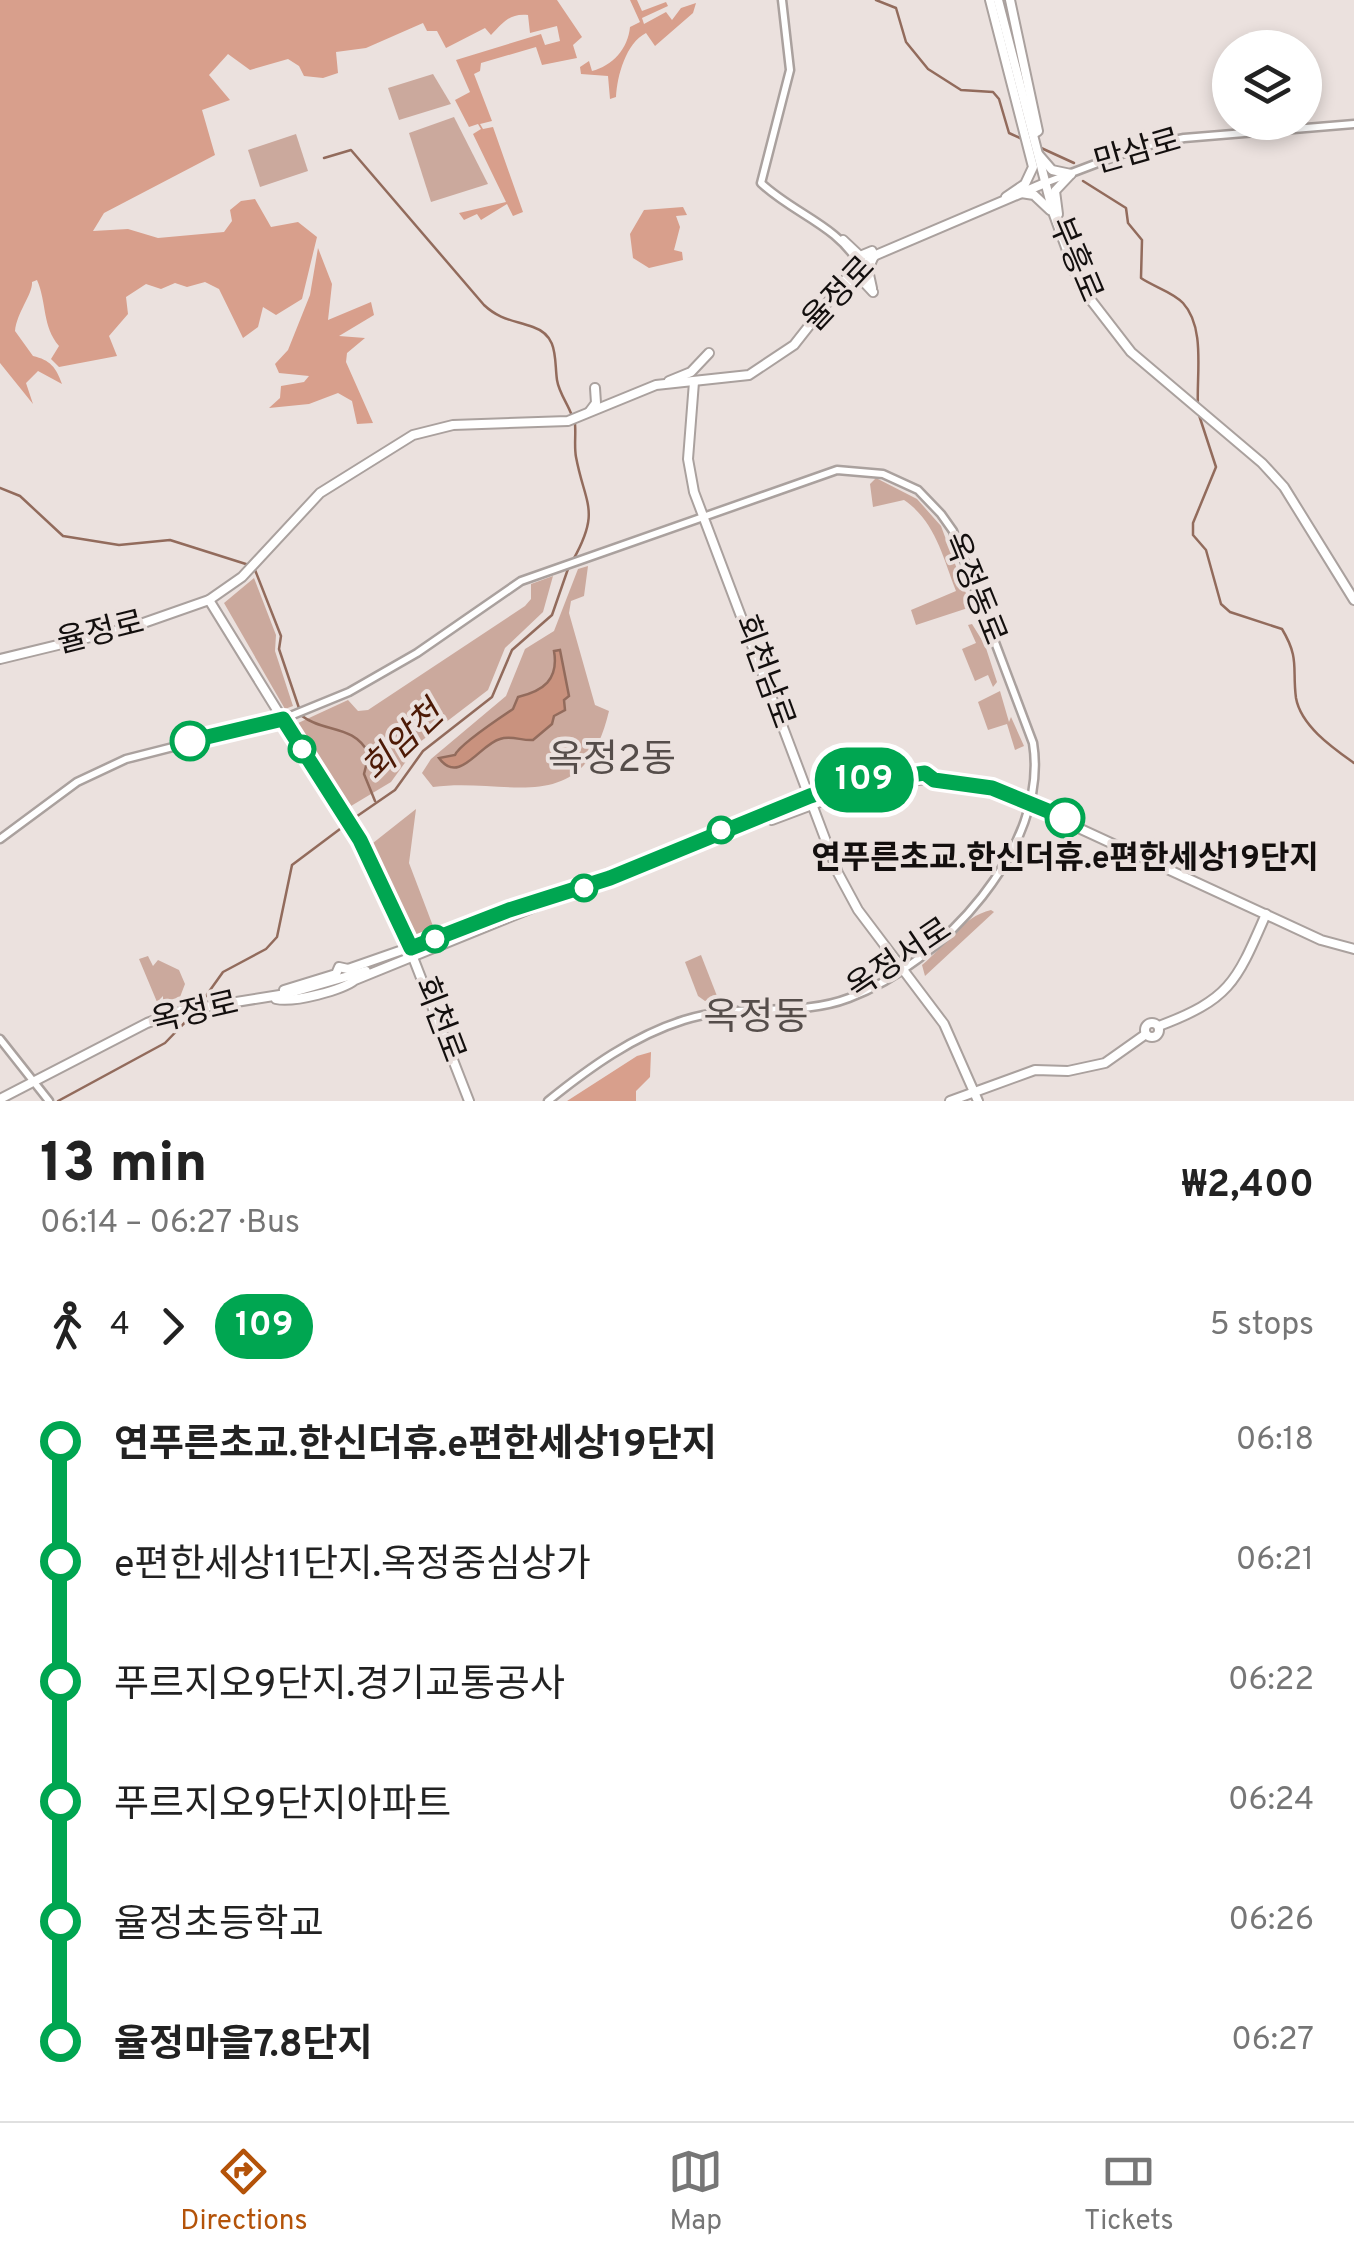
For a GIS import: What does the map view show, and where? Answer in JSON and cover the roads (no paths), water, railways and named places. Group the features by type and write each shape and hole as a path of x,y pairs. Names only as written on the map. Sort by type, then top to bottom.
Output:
{"main road":[{"path":"990,0 1032,132"},
{"path":"1004,0 1032,132"},
{"name":"부흥로","path":"1004,0 1044,183 1080,286 1107,326 1284,487 1354,600"},
{"path":"1039,155 1052,170 1071,174 1054,194 1059,234"},
{"path":"1039,155 1033,181 1021,192 1039,198 1053,212"},
{"path":"1003,200 1032,174 1039,155"},
{"name":"율정로","path":"0,660 184,611 209,600 230,588 252,567 320,493 413,435 461,424 568,421 660,384 724,380 770,364 794,345 839,288 876,254 1044,183"},
{"path":"843,240 863,256 886,243 900,242"},
{"path":"839,288 851,260 843,240"},
{"path":"839,288 859,278 873,292 868,270 876,254"},
{"path":"660,384 690,372 709,353"},
{"path":"692,408 698,388 724,380"},
{"name":"회천남로","path":"694,382 688,458 704,518 850,897 944,1024 978,1101"},
{"path":"660,384 686,388 692,408"},
{"path":"583,416 596,403 596,388"},
{"path":"225,623 219,603 230,588"},
{"path":"209,600 283,719"},
{"path":"184,611 207,609 225,623"},
{"name":"회천로","path":"283,719 355,831 413,952 469,1101"},
{"path":"272,998 290,1000 340,985 348,987 354,980 413,952 812,800 843,790 939,780 975,783 1030,803 1321,940 1354,950"},
{"path":"471,930 579,890"},
{"path":"950,1101 974,1089 1035,1070 1086,1069 1105,1063 1146,1034 1155,1037 1159,1026 1196,1012 1226,992 1266,914"},
{"path":"272,998 336,974 340,967 348,969 413,952"},
{"path":"372,961 380,964 377,971"},
{"name":"옥정로","path":"0,1099 147,1023 180,1011 272,998 366,971"}],"street":[{"path":"782,0 790,70 760,183 793,212 843,240 860,265"},
{"name":"만삼로","path":"1044,183 1140,147 1184,138 1354,124"},
{"name":"옥정동로","path":"283,719 377,678 508,588 550,569 838,470 876,472 909,485 931,501 953,531 1026,721 1036,766 1030,803"},
{"path":"0,839 77,782 126,759 283,719"},
{"name":"옥정서로","path":"548,1101 610,1055 681,1021 724,1008 851,998 903,966 942,938 990,890 1030,803"},
{"path":"0,1039 48,1101"}],"waterway":[{"path":"876,0 896,8 906,42 928,69 961,90 993,92 999,99 1009,133 1022,139"},
{"path":"1039,147 1074,163"},
{"name":"회암천","path":"324,158 351,150 484,305 501,317 547,336 554,349 558,385 572,416"},
{"path":"1083,181 1126,208 1128,223 1142,240 1141,278 1179,299 1190,313 1197,339 1198,407"},
{"path":"1199,415 1216,467 1193,523 1193,535 1206,550 1221,604 1230,612 1282,629 1293,656 1296,698 1304,718 1354,763"},
{"name":"회암천","path":"573,560 589,518 576,457 575,424"},
{"path":"0,488 20,496 63,536 119,545 170,540 249,565"},
{"name":"회암천","path":"350,821 395,790 423,751 492,697 512,650 552,615 569,566"},
{"path":"255,570 281,636 279,649 299,708"},
{"path":"302,716 347,733 363,744 369,754 364,774 375,801"},
{"name":"회암천","path":"198,1007 223,972 266,949 277,937 292,865 344,826"},
{"name":"회암천","path":"58,1101 165,1043 194,1013"}],"tunnel":[{"path":"814,799 847,788"},
{"path":"366,971 416,951"}],"place":[{"name":"연푸른초교.한신더휴.e편한세상19단지","path":"1065,818"}],"district":[{"name":"옥정2동","path":"612,761"},
{"name":"옥정동","path":"756,1019"}]}
